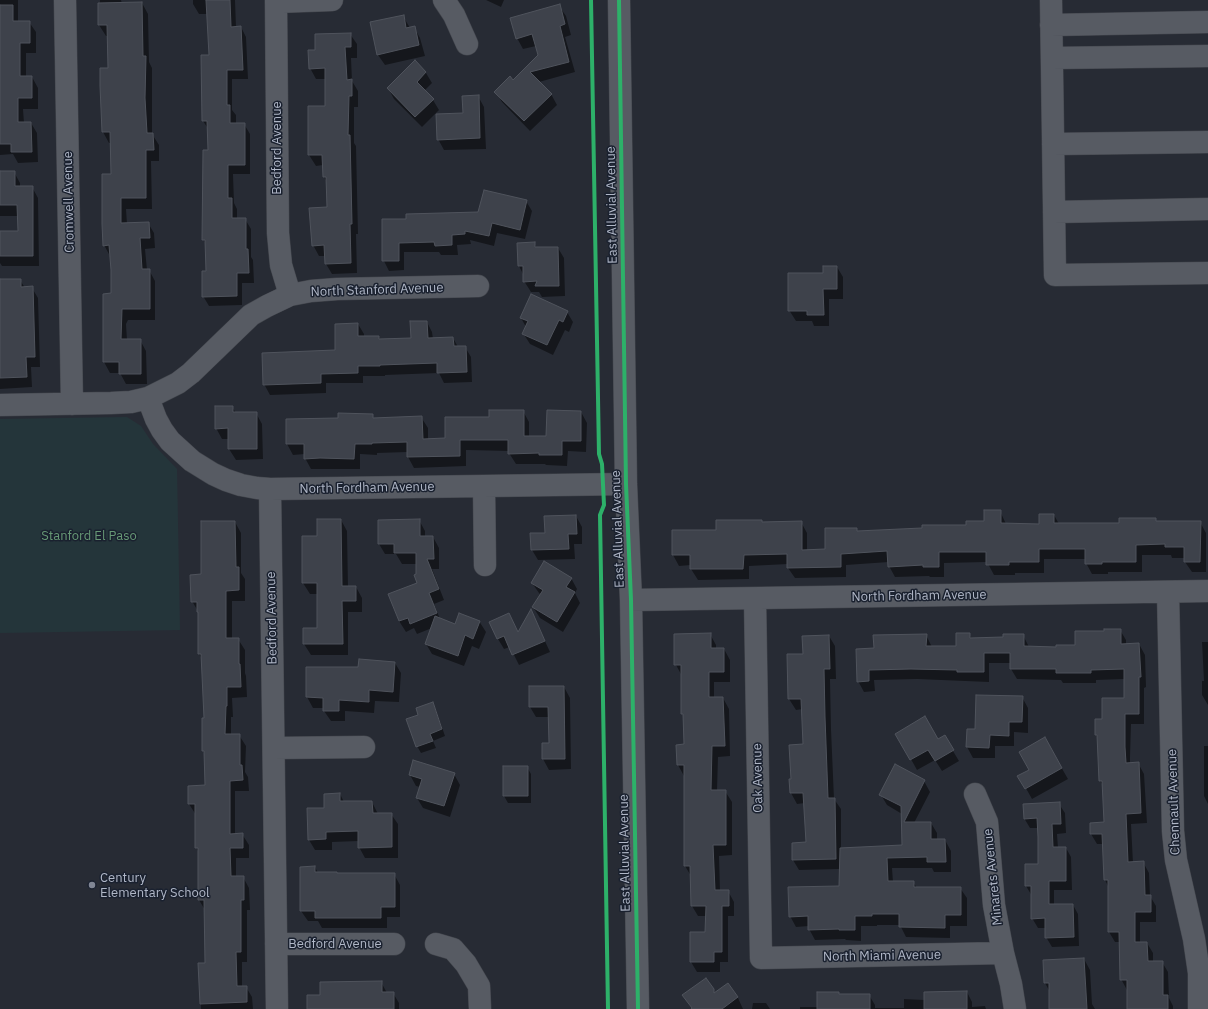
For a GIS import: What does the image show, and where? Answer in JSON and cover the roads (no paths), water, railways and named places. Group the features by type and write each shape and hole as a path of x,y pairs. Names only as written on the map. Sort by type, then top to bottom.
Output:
{"street":[{"name":"Cromwell Avenue","path":"65,0 72,404"},
{"path":"276,1 332,0"},
{"path":"444,0 457,20 467,44"},
{"name":"East Alluvial Avenue","path":"619,0 626,484 631,600 638,1009"},
{"path":"1051,0 1055,275 1208,273"},
{"name":"Bedford Avenue","path":"276,1 278,233 281,265 290,295"},
{"path":"1051,25 1208,22"},
{"path":"1052,58 1208,56"},
{"path":"1053,144 1208,142"},
{"path":"1054,212 1208,209"},
{"name":"North Stanford Avenue","path":"0,405 131,402 148,398 178,383 191,373 251,316 267,306 290,295 311,291 337,289 478,286"},
{"name":"North Fordham Avenue","path":"148,398 162,430 170,441 192,461 213,474 241,485 270,489 626,484"},
{"path":"484,486 485,565"},
{"name":"Bedford Avenue","path":"270,489 277,1009"},
{"name":"North Fordham Avenue","path":"631,600 1208,591"},
{"name":"Chennault Avenue","path":"1168,592 1173,831 1176,860 1194,939 1199,973 1199,1009"},
{"name":"Oak Avenue","path":"754,599 761,958"},
{"path":"274,748 364,747"},
{"name":"Minarets Avenue","path":"975,794 988,822 994,905 1015,1009"},
{"name":"Bedford Avenue","path":"276,944 394,944"},
{"path":"436,944 453,949 466,964 479,986 480,1009"},
{"name":"North Miami Avenue","path":"761,958 1003,953"}],"place":[{"name":"Century Elementary School","path":"92,885"}],"park label":[{"name":"Stanford El Paso","path":"89,536"}]}
